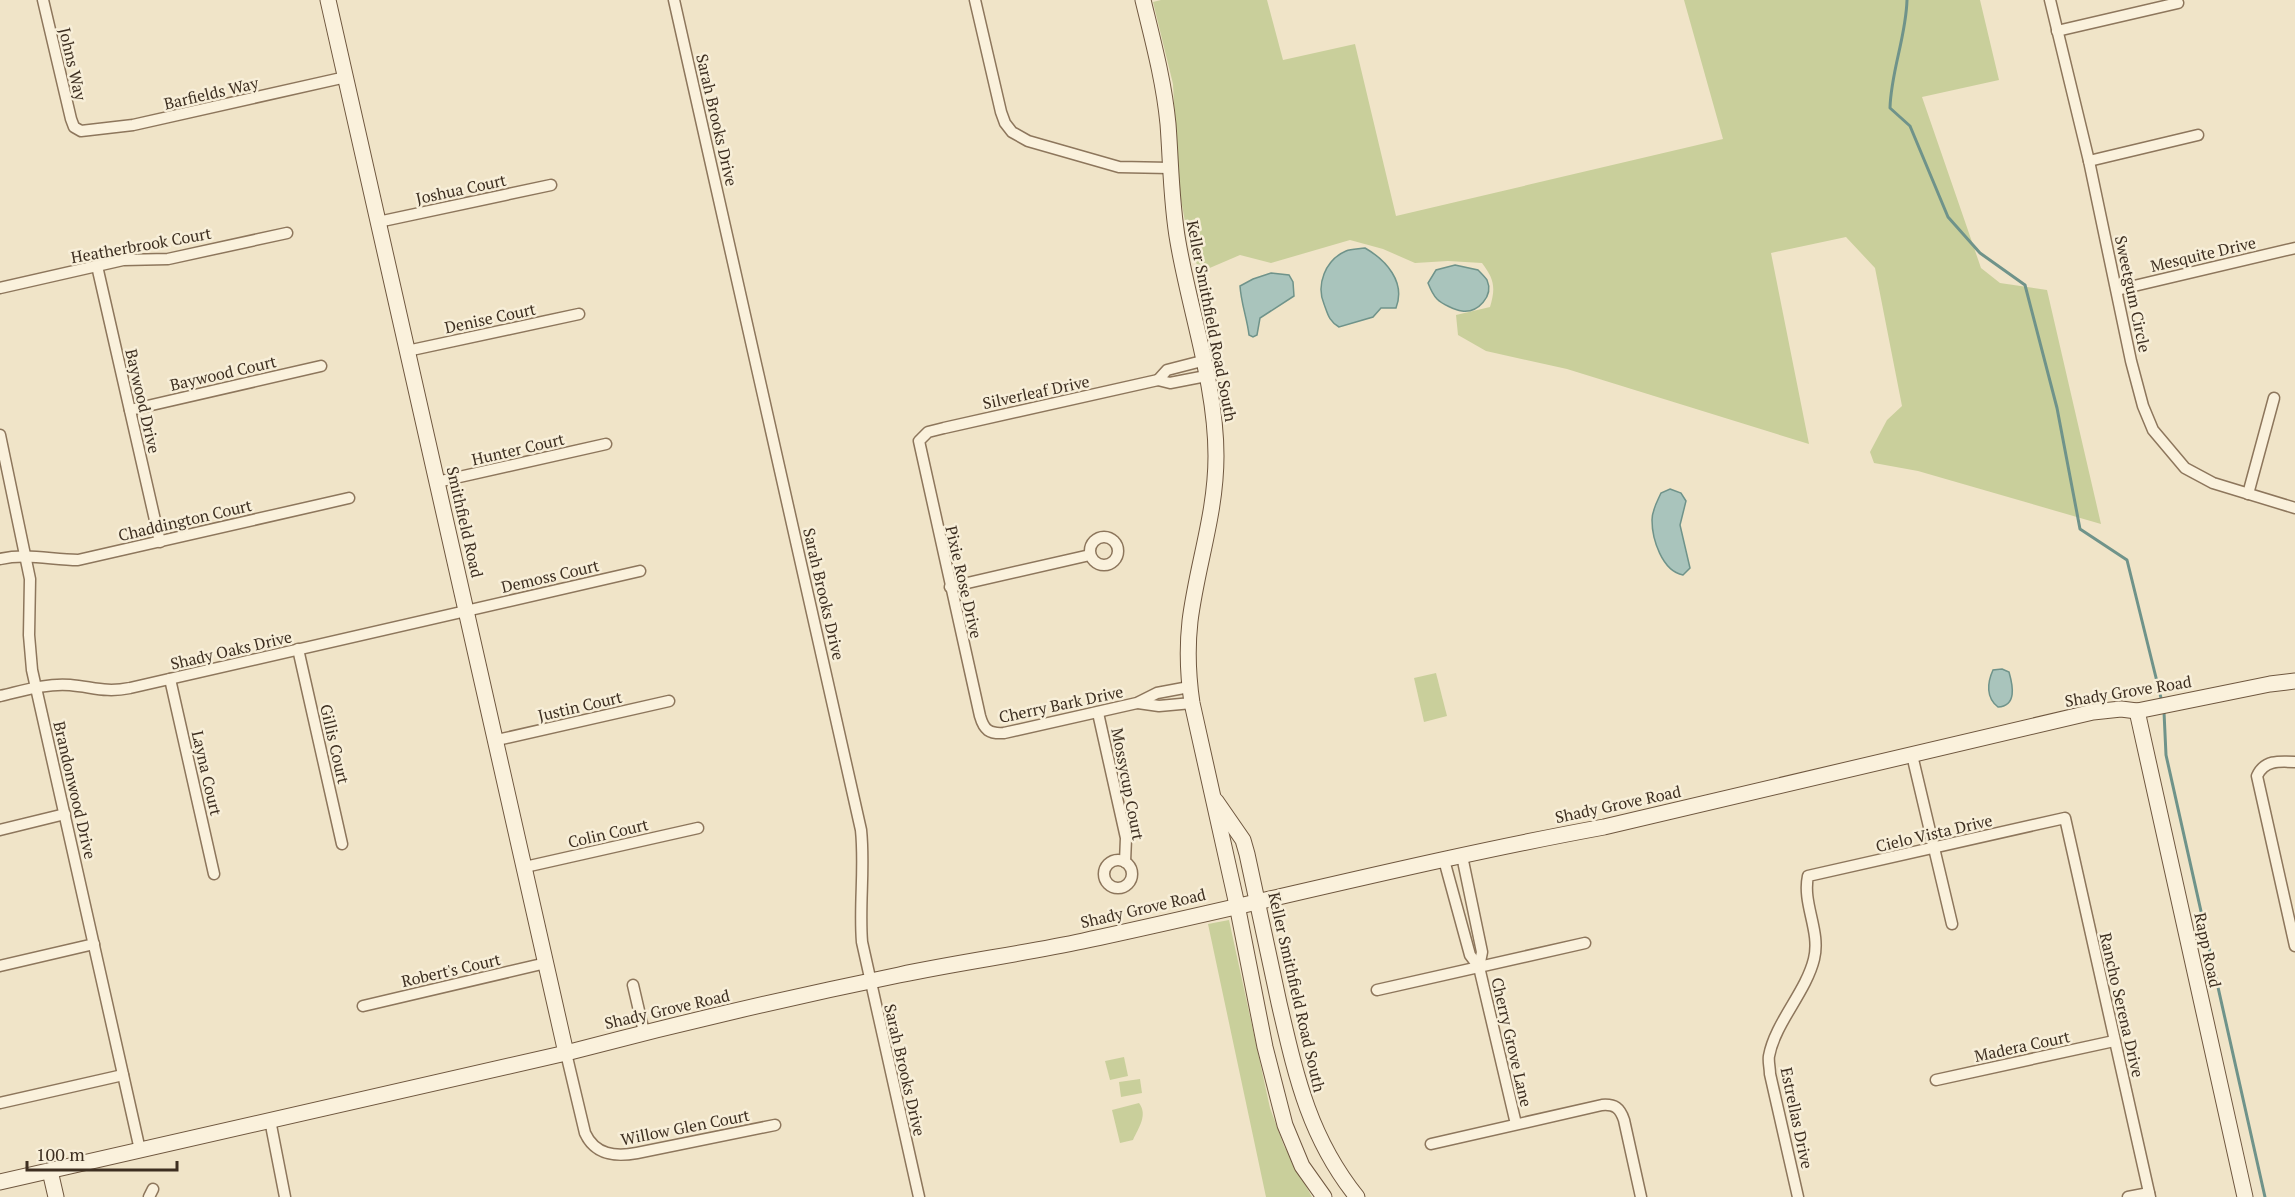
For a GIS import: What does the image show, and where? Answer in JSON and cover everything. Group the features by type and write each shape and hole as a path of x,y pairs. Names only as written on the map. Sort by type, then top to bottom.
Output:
{"main road":[{"name":"Smithfield Road","path":"328,0 566,1053"},
{"name":"Keller Smithfield Road South","path":"1143,0 1162,80 1168,124 1175,225 1214,415 1216,477 1208,534 1190,622 1189,687 1210,791 1237,905 1265,1047 1285,1125 1302,1166 1324,1197"},
{"name":"Shady Grove Road","path":"0,1182 566,1053 644,1032 869,982 1083,941 1237,905 1604,826 2093,712 2144,709 2295,681"},
{"name":"Rapp Road","path":"2144,709 2245,1197"},
{"name":"Keller Smithfield Road South","path":"1210,791 1243,840 1295,1073 1307,1112 1333,1165 1357,1197"},
{"path":"50,1171 56,1197"}],"street":[{"name":"Johns Way","path":"43,0 70,119 74,127 81,131"},
{"name":"Sarah Brooks Drive","path":"674,0 861,830 864,860 860,914 862,942 869,982 919,1197"},
{"path":"975,0 1001,112 1012,132 1028,141 1119,167 1170,168"},
{"name":"Sweetgum Circle","path":"2050,0 2089,161 2131,361 2143,406 2153,430 2185,468 2213,483 2295,508"},
{"path":"2057,31 2178,3"},
{"name":"Barfields Way","path":"81,131 134,125 346,77"},
{"path":"2089,161 2198,135"},
{"name":"Joshua Court","path":"378,222 551,185"},
{"name":"Heatherbrook Court","path":"0,288 123,260 168,259 287,232"},
{"name":"Mesquite Drive","path":"2117,290 2295,248"},
{"name":"Baywood Drive","path":"97,266 160,542"},
{"name":"Denise Court","path":"407,351 579,314"},
{"name":"Baywood Court","path":"130,410 321,366"},
{"name":"Silverleaf Drive","path":"922,435 944,428 1158,380 1170,384 1204,369"},
{"path":"2248,494 2274,398"},
{"name":"Brandonwood Drive","path":"0,435 30,579 30,654 36,688 141,1150"},
{"name":"Pixie Rose Drive","path":"922,435 918,441 919,450 950,587 982,725 990,733"},
{"name":"Hunter Court","path":"437,482 606,444"},
{"name":"Chaddington Court","path":"0,559 26,555 59,560 78,560 349,498"},
{"path":"950,587 1090,555"},
{"name":"Demoss Court","path":"467,610 640,571"},
{"name":"Shady Oaks Drive","path":"0,696 36,688 69,685 114,691 467,610"},
{"name":"Gillis Court","path":"298,649 342,844"},
{"name":"Layna Court","path":"170,679 214,874"},
{"name":"Cherry Bark Drive","path":"990,733 1004,733 1098,713 1137,703 1157,693 1189,687"},
{"name":"Justin Court","path":"497,740 669,701"},
{"name":"Cherry Bark Drive","path":"1137,703 1159,706 1192,703"},
{"name":"Mossycup Court","path":"1098,713 1126,838 1125,862"},
{"path":"1912,755 1952,924"},
{"path":"2295,762 2282,761 2268,764 2261,768 2257,776 2295,946"},
{"path":"0,830 65,814"},
{"name":"Cielo Vista Drive","path":"1808,876 2066,818"},
{"name":"Rancho Serena Drive","path":"2066,818 2150,1195"},
{"name":"Colin Court","path":"525,867 698,828"},
{"name":"Cherry Grove Lane","path":"1462,856 1482,952 1479,967"},
{"name":"Cherry Grove Lane","path":"1444,860 1470,955 1479,967 1516,1124"},
{"name":"Estrellas Drive","path":"1798,1197 1770,1074 1769,1056 1789,1010 1802,990 1814,958 1816,942 1806,887 1808,876"},
{"path":"0,966 94,944"},
{"path":"1377,990 1585,944"},
{"name":"Robert's Court","path":"363,1006 546,963"},
{"path":"633,985 644,1032"},
{"name":"Madera Court","path":"1936,1080 2114,1041"},
{"name":"Willow Glen Court","path":"566,1053 585,1133 589,1142 607,1154 621,1156 775,1125"},
{"path":"0,1103 123,1075"},
{"path":"1431,1144 1609,1104 1618,1108 1624,1120 1641,1197"},
{"path":"270,1120 285,1197"},
{"path":"2128,1197 2150,1195"}],"green space":[{"path":"1161,0 1267,0 1283,60 1355,44 1396,216 1723,139 1684,0 1980,0 1999,80 1922,97 1981,268 2000,283 2047,290 2101,524 1918,471 1874,463 1870,452 1887,420 1902,406 1875,268 1846,237 1771,253 1809,444 1567,369 1486,351 1458,335 1456,315 1490,307 1493,283 1482,263 1448,261 1415,263 1383,249 1350,240 1271,263 1240,255 1205,270 1192,260 1178,183 1173,84 1153,2"},
{"path":"1436,673 1447,716 1424,722 1414,678"},
{"path":"1229,920 1270,1108 1284,1146 1312,1197 1266,1197 1208,924"},
{"path":"1124,1057 1128,1076 1110,1080 1105,1061"},
{"path":"1140,1079 1142,1093 1121,1097 1119,1082"},
{"path":"1139,1103 1143,1117 1138,1130 1133,1140 1120,1143 1112,1110"}],"water":[{"path":"1365,248 1387,265 1392,273 1398,289 1396,308 1381,308 1373,317 1339,327 1329,317 1322,297 1324,274 1339,255 1348,250"},
{"path":"1455,265 1478,270 1487,280 1489,286 1486,297 1474,309 1462,311 1445,305 1439,301 1428,283 1436,270"},
{"path":"1271,273 1289,275 1293,282 1294,296 1260,318 1257,335 1253,337 1249,335 1240,286"},
{"path":"1670,489 1681,493 1686,501 1680,525 1690,568 1683,575 1669,567 1664,561 1656,545 1652,528 1652,516 1656,503 1661,493"},
{"path":"2002,669 2009,672 2012,694 2008,703 1998,707 1991,699 1989,685 1993,670"}],"waterway":[{"path":"1907,0 1890,108 1910,126 1948,217 1980,253 2025,285 2057,408 2080,529 2127,560 2162,702"},
{"path":"2164,712 2166,755 2265,1197"}]}
